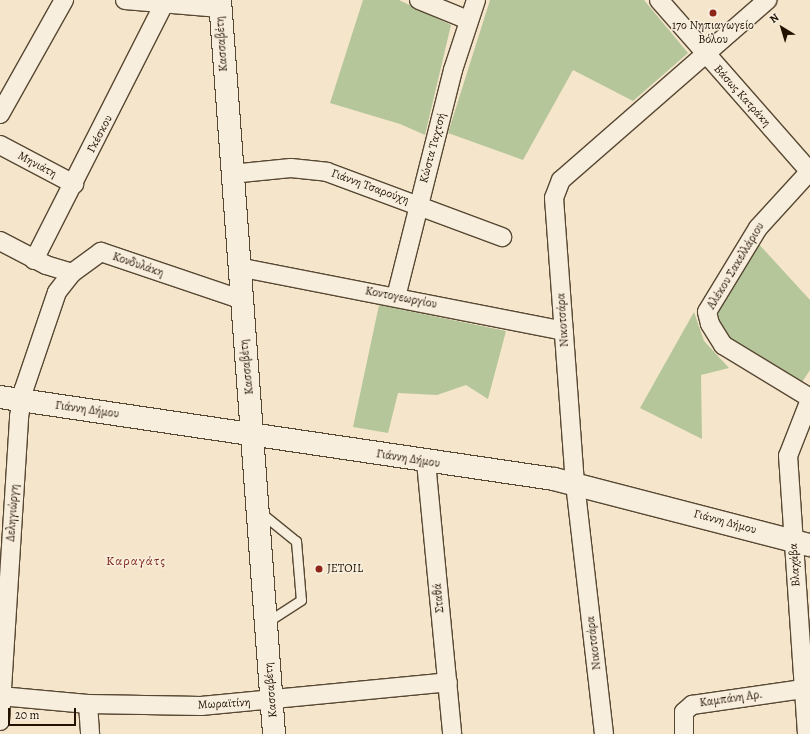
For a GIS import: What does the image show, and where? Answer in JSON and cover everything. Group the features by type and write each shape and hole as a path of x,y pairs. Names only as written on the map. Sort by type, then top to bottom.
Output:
{"street":[{"path":"0,114 64,0"},
{"path":"125,0 163,6 220,4"},
{"path":"418,0 468,20"},
{"name":"Κώστα Ταχτσή","path":"396,297 418,204 468,20 476,0"},
{"name":"Βάσως Κατράκη","path":"659,0 810,172"},
{"name":"Νικοτσάρα","path":"604,734 576,484 554,198 560,180 767,0"},
{"name":"Κασσαβέτη","path":"220,4 240,299 253,433 265,623 274,734"},
{"name":"Γκέσκου","path":"34,260 74,184 163,6"},
{"name":"Μηνιάτη","path":"0,145 74,184"},
{"name":"Γιάννη Τσαρούχη","path":"231,174 291,168 328,172 418,204 502,238"},
{"name":"Αλέκου Σακελλάριου","path":"810,172 758,228 707,312 710,324 723,345 810,399"},
{"path":"0,241 34,260 72,273 57,292 22,400"},
{"name":"Κονδυλάκη","path":"72,273 101,252 240,299"},
{"name":"Κοντογεωργίου","path":"238,268 396,297 564,331"},
{"name":"Γιάννη Δήμου","path":"0,397 253,433 426,462 576,484 802,542"},
{"name":"Βλαχάβα","path":"807,734 803,690 802,542 788,456 810,399"},
{"name":"Δεληγιώργη","path":"0,721 22,400"},
{"name":"Σταθά","path":"426,462 452,734"},
{"name":"Μωραϊτίνη","path":"1,696 88,704 201,706 272,702 448,682"},
{"name":"Καμπάνη Αρ.","path":"684,734 684,712 692,705 803,690"},
{"path":"88,704 90,734"}],"lane":[{"path":"258,510 296,541 301,600 265,623"}],"green space":[{"path":"363,0 399,0 451,25 425,135 400,124 330,103"},
{"path":"490,0 644,0 688,53 633,101 573,70 523,160 448,133"},
{"path":"756,241 810,300 810,370 802,382 742,353 712,319"},
{"path":"379,305 506,331 488,399 466,385 437,395 398,393 388,433 353,427"},
{"path":"694,312 704,341 729,368 701,375 702,439 640,408"}],"place":[{"name":"17ο Νηπιαγωγείο Βόλου","path":"713,13"},
{"name":"JETOIL","path":"319,569"}],"district":[{"name":"Καραγάτς","path":"136,561"}]}
